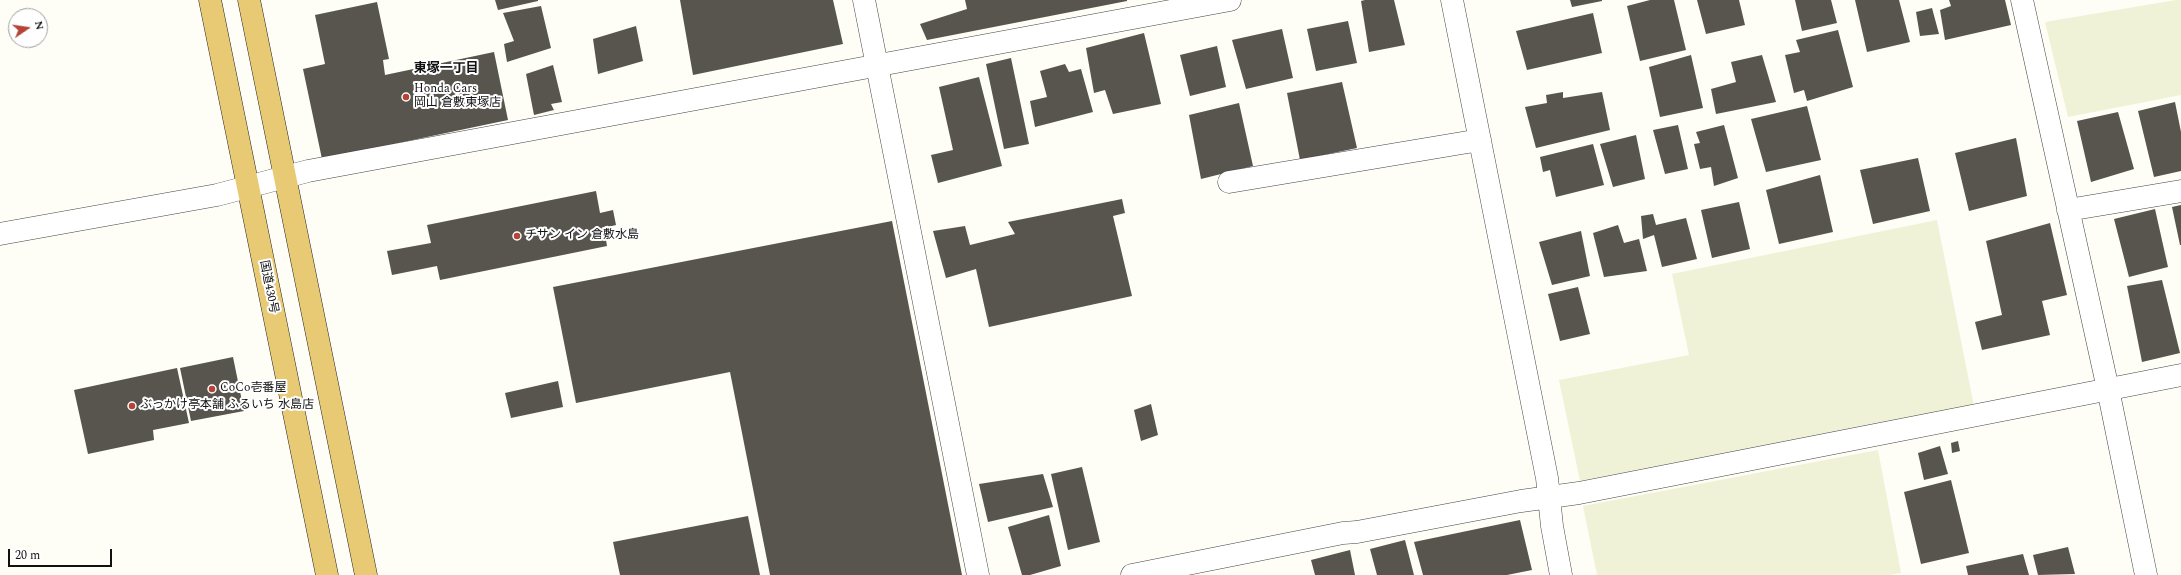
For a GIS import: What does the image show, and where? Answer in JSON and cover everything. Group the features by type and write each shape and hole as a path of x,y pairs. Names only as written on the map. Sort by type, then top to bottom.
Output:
{"highway":[{"name":"国道430号","path":"210,0 327,575"},
{"path":"249,0 366,575"}],"street":[{"path":"864,0 978,575"},
{"path":"0,234 217,195 285,177 1230,0"},
{"path":"1452,0 1549,498 1560,575"},
{"path":"2022,0 2108,389 2146,575"},
{"path":"1229,182 1480,140"},
{"path":"2068,210 2181,191"},
{"path":"1132,575 1343,533 1549,498 2181,375"}],"green space":[{"path":"2181,0 2181,95 2068,117 2045,22"},
{"path":"1937,220 1974,406 1580,481 1559,380 1689,355 1672,274"},
{"path":"1878,450 1901,573 1889,575 1597,575 1583,506"}],"building":[{"path":"495,0 538,0 538,1 498,10"},
{"path":"680,0 833,0 843,44 693,75"},
{"path":"965,0 1127,1 927,40 920,24 967,9"},
{"path":"1394,0 1405,45 1369,52 1361,1"},
{"path":"1570,0 1602,0 1602,1 1572,7"},
{"path":"1650,0 1674,0 1686,50 1640,61 1627,6"},
{"path":"1697,0 1739,0 1745,25 1706,34"},
{"path":"1795,0 1831,0 1837,23 1802,31"},
{"path":"1855,0 1899,0 1910,42 1867,52"},
{"path":"1949,0 2005,0 2011,25 1945,40 1940,10 1951,6"},
{"name":"Honda Cars 岡山 倉敷東塚店","path":"377,2 389,59 383,60 385,75 494,52 508,120 322,159 303,69 325,64 315,15"},
{"path":"541,6 551,48 507,62 504,44 514,41 503,13"},
{"path":"1932,8 1939,34 1920,36 1916,12"},
{"path":"1593,13 1602,53 1527,70 1516,31"},
{"path":"1348,21 1357,63 1316,71 1307,29"},
{"path":"636,26 643,61 598,74 593,39"},
{"path":"1282,29 1293,78 1246,89 1232,40"},
{"path":"1838,30 1853,87 1807,101 1804,90 1794,93 1785,55 1800,52 1796,40"},
{"path":"1144,33 1161,104 1113,114 1105,90 1094,93 1086,48"},
{"path":"1217,46 1226,87 1190,96 1180,55"},
{"path":"1691,55 1703,108 1660,117 1649,67"},
{"path":"1762,55 1776,102 1716,114 1711,89 1736,82 1731,62"},
{"path":"1011,58 1029,144 1004,149 986,64"},
{"path":"1065,64 1069,72 1081,69 1093,112 1035,127 1030,101 1047,97 1040,71"},
{"path":"553,65 562,102 551,104 554,110 534,115 526,74"},
{"path":"979,77 1002,166 938,183 931,155 953,150 939,87"},
{"path":"1342,82 1357,148 1300,160 1287,93"},
{"path":"1563,92 1563,98 1602,92 1610,130 1536,148 1525,107 1547,103 1546,95"},
{"path":"2175,102 2181,132 2181,171 2154,177 2138,111"},
{"path":"1239,103 1253,166 1201,179 1189,115"},
{"path":"1807,106 1821,160 1766,172 1751,119"},
{"path":"2118,112 2134,169 2091,182 2077,121"},
{"path":"1678,125 1688,169 1665,174 1653,130"},
{"path":"1724,125 1738,178 1714,186 1711,167 1700,169 1694,144 1700,143 1696,132"},
{"path":"1636,135 1645,179 1613,187 1600,144"},
{"path":"2016,138 2027,196 1969,211 1955,153"},
{"path":"1593,144 1604,185 1556,197 1550,170 1543,172 1540,157"},
{"path":"1918,158 1930,211 1873,224 1860,170"},
{"path":"1820,175 1833,232 1779,244 1766,190"},
{"name":"チサン イン 倉敷水島","path":"596,191 600,213 613,210 616,225 604,228 607,246 440,280 437,266 392,275 387,251 431,243 427,225"},
{"path":"1122,199 1125,213 1113,216 1132,296 989,327 976,269 946,278 933,231 965,226 970,245 1015,234 1008,222"},
{"path":"1739,202 1750,249 1712,258 1701,210"},
{"path":"2181,205 2181,245 2180,245 2172,207"},
{"path":"2155,209 2168,267 2129,277 2114,219"},
{"path":"1653,214 1656,225 1686,218 1697,259 1662,267 1654,235 1643,239 1641,216"},
{"path":"892,221 962,575 770,575 730,372 576,403 553,287"},
{"path":"2050,223 2067,295 2042,301 2050,335 1982,350 1975,322 2002,315 1986,241"},
{"path":"1618,225 1624,243 1639,239 1647,271 1604,277 1593,233"},
{"path":"1581,231 1590,276 1552,285 1539,242"},
{"path":"2162,280 2180,353 2142,362 2127,286"},
{"path":"1578,287 1590,334 1560,341 1548,294"},
{"name":"CoCo壱番屋","path":"233,357 244,411 191,421 180,368"},
{"name":"ぶっかけ亭本舗 ふるいち 水島店","path":"177,368 189,423 153,430 154,440 88,454 74,390"},
{"path":"558,381 563,407 511,418 505,393"},
{"path":"1151,404 1158,435 1141,441 1134,410"},
{"path":"1958,441 1960,451 1952,453 1951,443"},
{"path":"1940,446 1948,474 1924,480 1918,453"},
{"path":"1082,467 1100,542 1068,550 1051,474"},
{"path":"1043,474 1053,507 988,522 979,484"},
{"path":"1951,480 1969,553 1921,564 1904,492"},
{"path":"1049,515 1061,566 1030,575 1022,575 1008,527"},
{"path":"748,516 760,575 620,575 613,542"},
{"path":"1520,520 1532,570 1507,575 1423,575 1414,542"},
{"path":"1405,540 1414,575 1377,575 1370,549"},
{"path":"2068,547 2075,574 2038,575 2033,555"},
{"path":"1350,550 1355,575 1315,575 1311,560"},
{"path":"2023,554 2029,575 1968,575 1966,566"}],"place":[{"name":"Honda Cars 岡山 倉敷東塚店","path":"406,97"},
{"name":"チサン イン 倉敷水島","path":"517,236"},
{"name":"CoCo壱番屋","path":"212,389"},
{"name":"ぶっかけ亭本舗 ふるいち 水島店","path":"132,406"}],"district":[{"name":"東塚一丁目","path":"446,69"}]}
